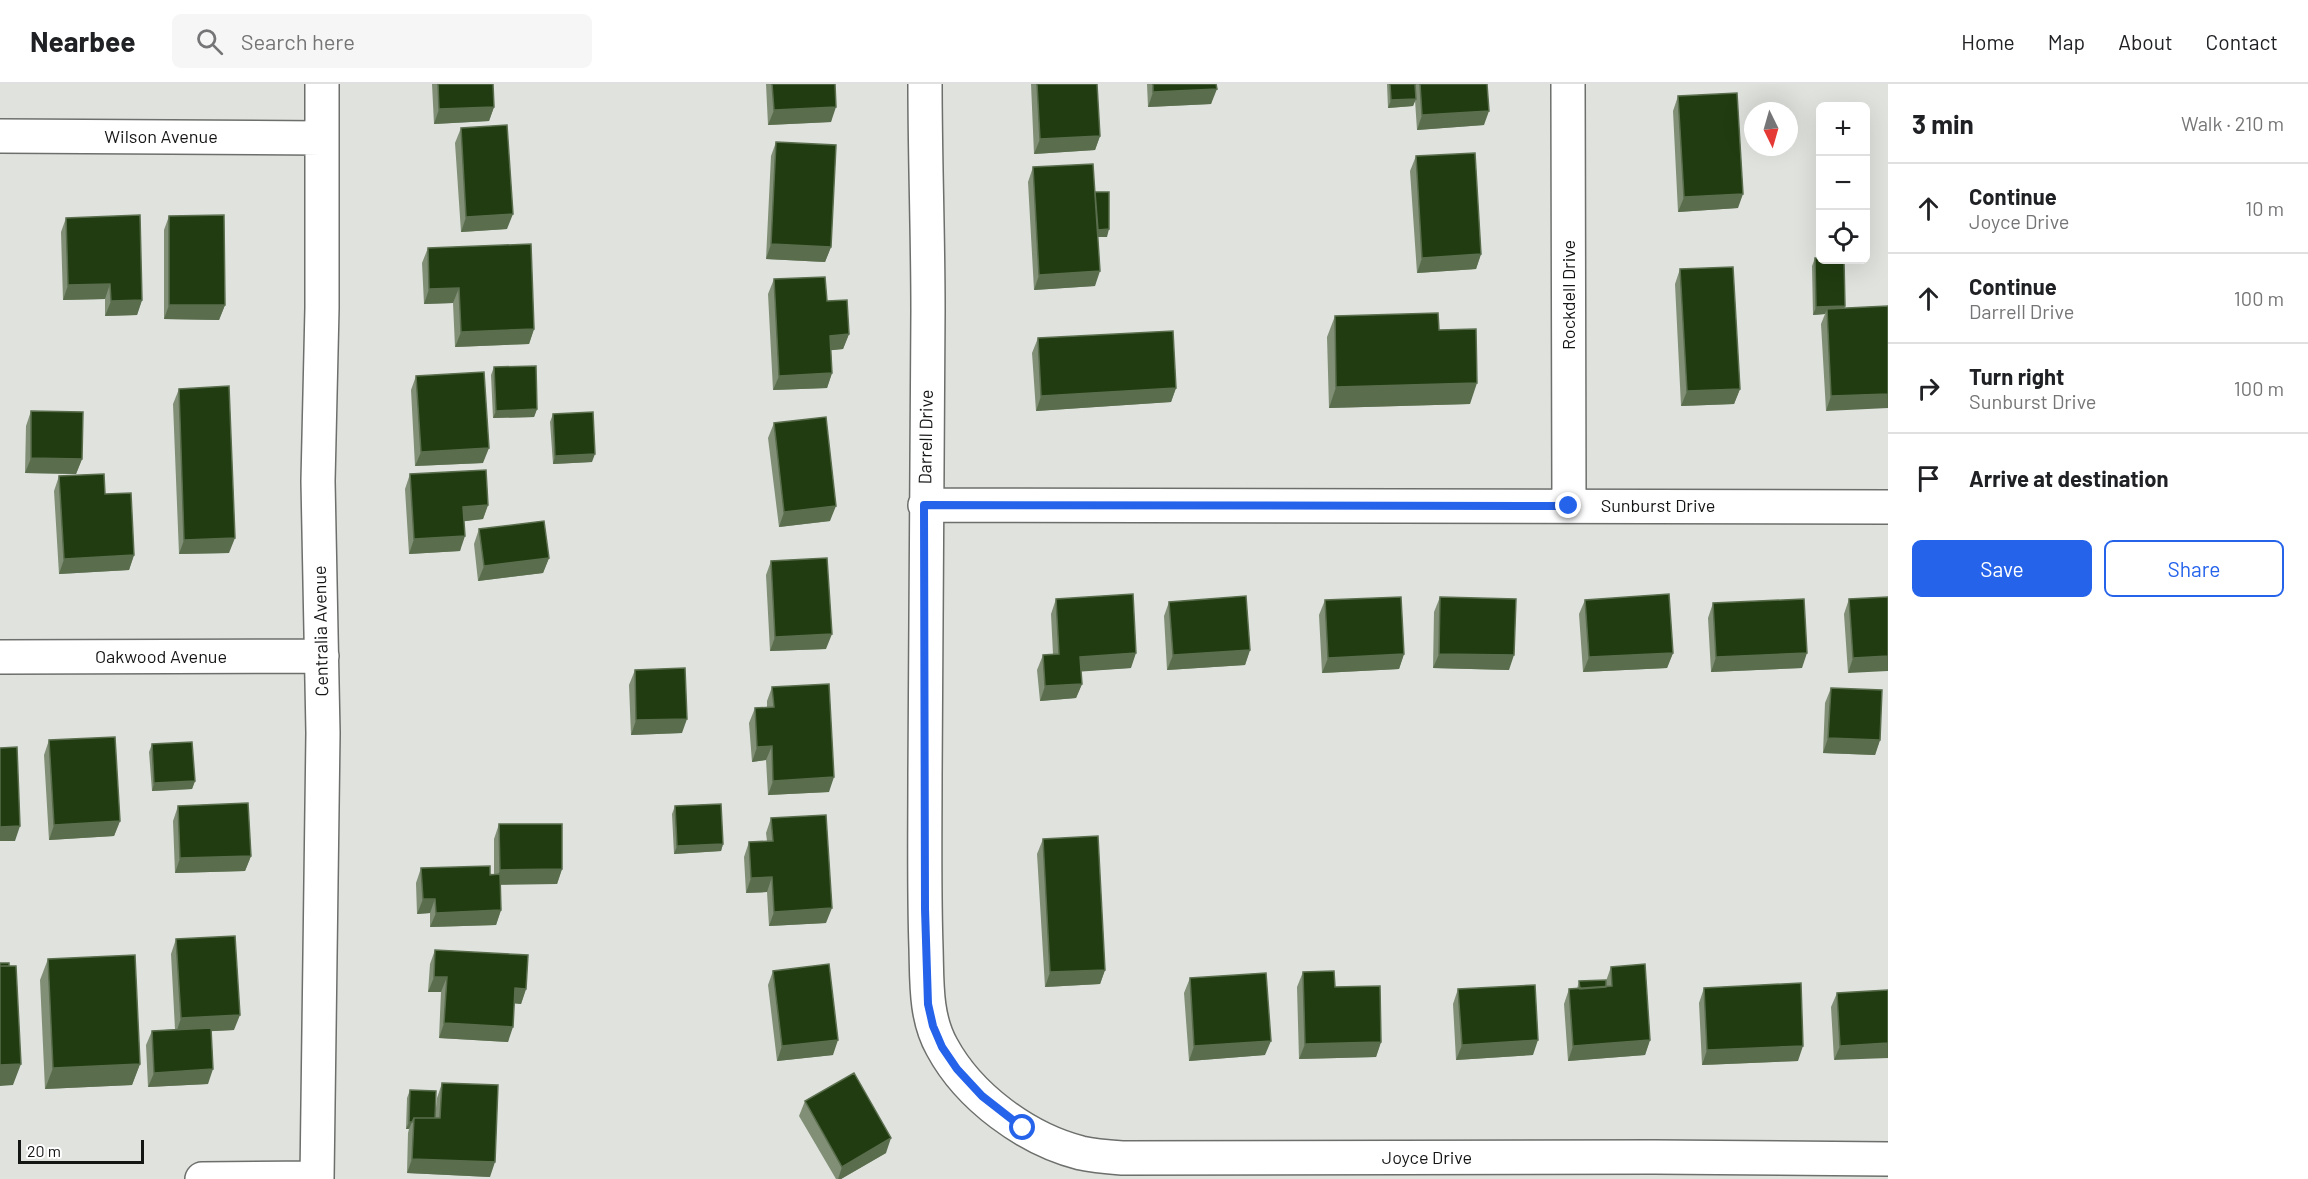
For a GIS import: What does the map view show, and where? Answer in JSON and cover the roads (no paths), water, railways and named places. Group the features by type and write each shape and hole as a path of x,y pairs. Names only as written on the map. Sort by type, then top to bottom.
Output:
{"street":[{"name":"Centralia Avenue","path":"317,1178 324,733 318,481 322,84"},
{"name":"Darrell Drive","path":"925,84 928,312 924,505 925,909 928,1004 933,1026 942,1047 982,1096"},
{"name":"Rockdell Drive","path":"1568,84 1569,506"},
{"name":"Wilson Avenue","path":"0,136 322,138"},
{"name":"Sunburst Drive","path":"924,505 1888,507"},
{"name":"Oakwood Avenue","path":"0,657 322,656"},
{"name":"Joyce Drive","path":"982,1096 1023,1128 1051,1143 1082,1154 1122,1158 1654,1157 1828,1169 1888,1159"},
{"path":"202,1179 317,1178"}]}
